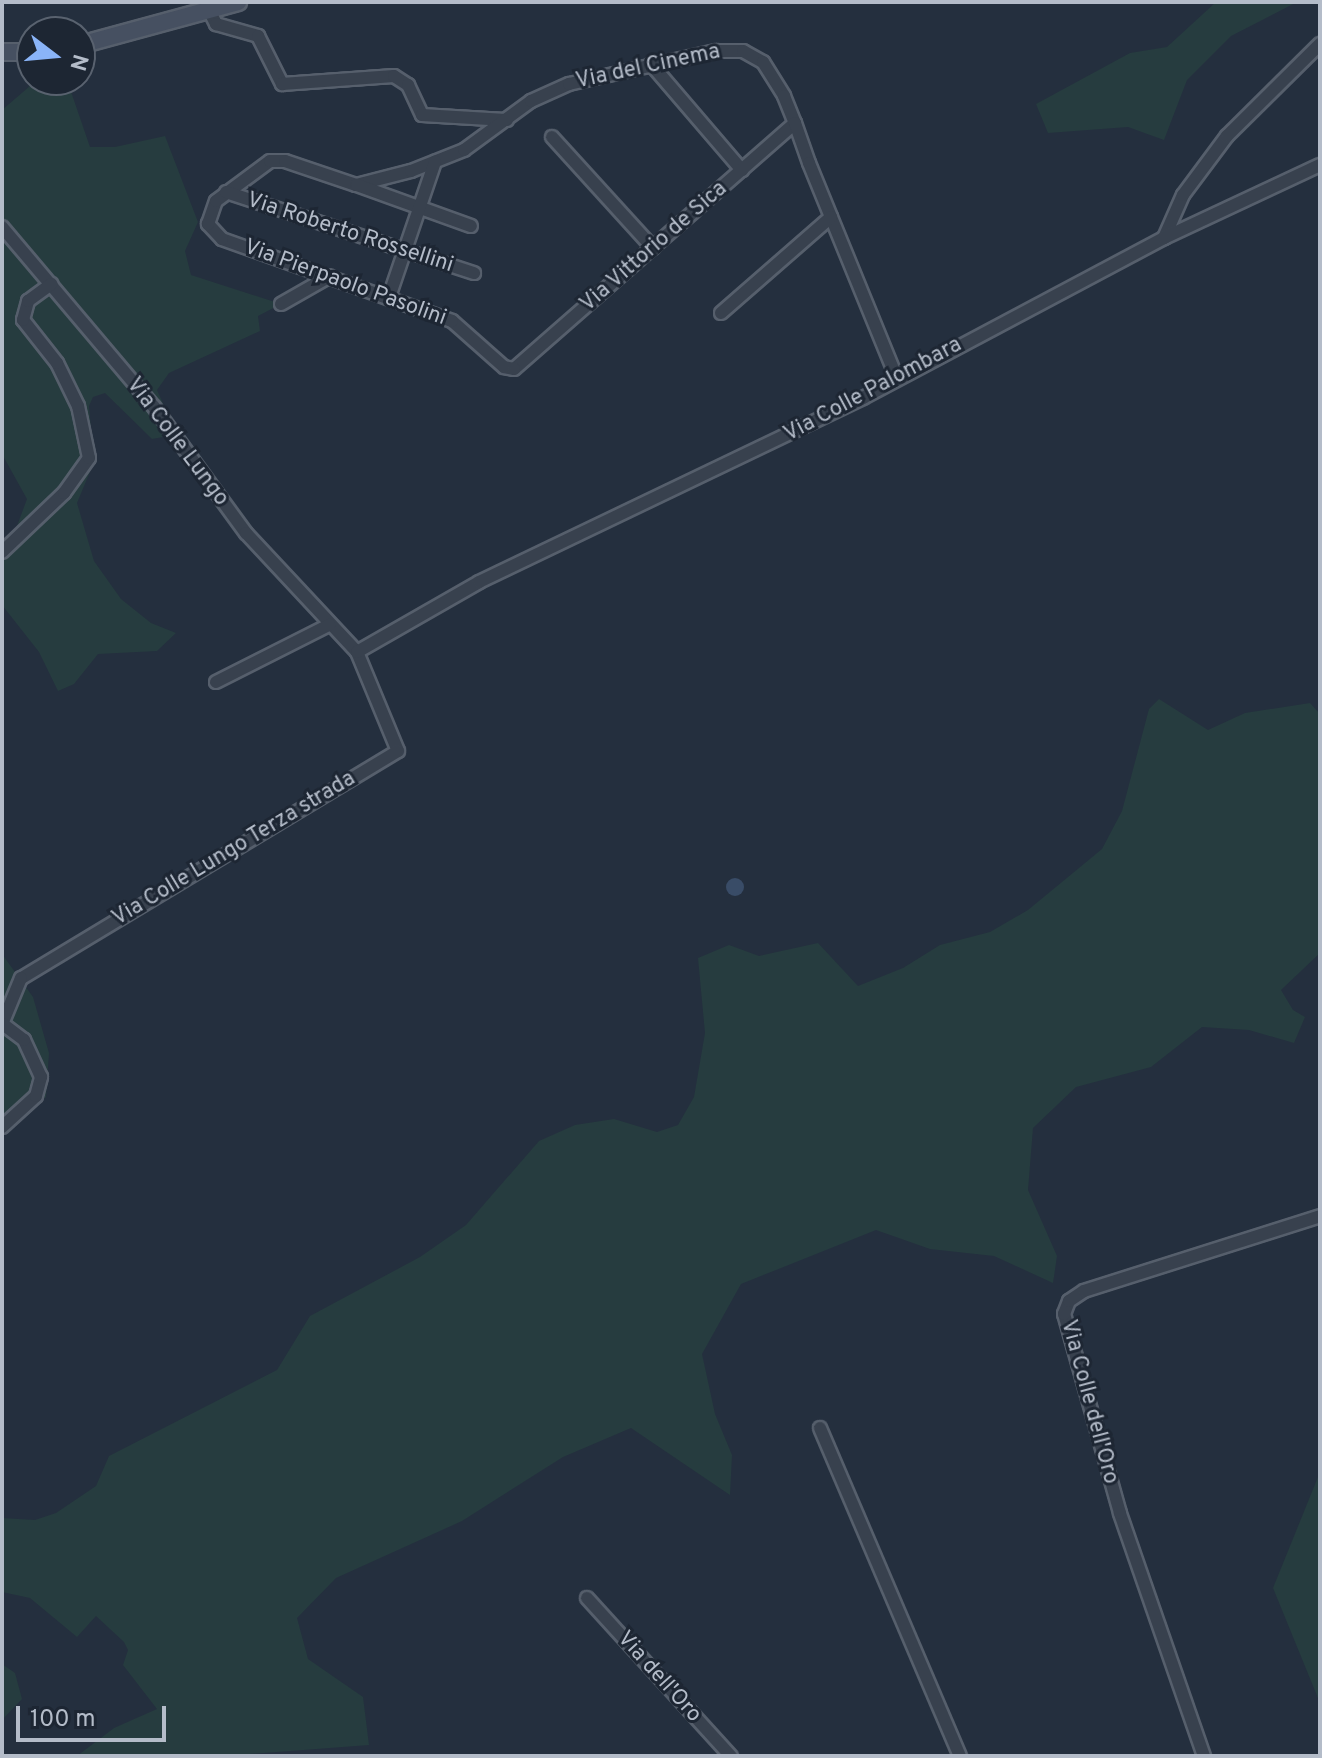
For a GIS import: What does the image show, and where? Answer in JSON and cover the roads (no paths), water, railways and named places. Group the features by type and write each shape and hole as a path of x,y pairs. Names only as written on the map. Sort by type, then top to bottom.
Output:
{"main road":[{"path":"96,41 238,2"}],"street":[{"path":"209,10 216,24 258,36 277,79 285,85 394,76 408,85 422,115 507,120"},
{"path":"1164,238 1183,195 1227,136 1320,44"},
{"name":"Via del Cinema","path":"356,185 435,162 474,145 553,90 651,64 723,50 749,53 775,79 795,123 897,379"},
{"path":"651,64 742,170"},
{"name":"Via Vittorio de Sica","path":"512,370 795,123"},
{"path":"552,137 653,248"},
{"path":"226,192 274,160 471,226"},
{"path":"389,297 435,162"},
{"name":"Via Colle Palombara","path":"357,652 479,582 897,379 1164,238 1320,165"},
{"name":"Via Roberto Rossellini","path":"226,192 474,273"},
{"name":"Via Pierpaolo Pasolini","path":"226,192 209,215 209,228 216,236 461,326 512,370"},
{"path":"721,313 831,217"},
{"name":"Via Colle Lungo","path":"2,227 154,407 246,533 357,652"},
{"path":"281,304 330,276"},
{"path":"2,552 64,493 89,458 78,406 57,363 23,320 28,301 51,284"},
{"path":"216,682 329,625"},
{"name":"Via Colle Lungo Terza strada","path":"2,1127 36,1096 41,1077 24,1040 3,1024 21,978 398,751 357,652"},
{"name":"Via Colle dell'Oro","path":"1204,1756 1120,1513 1064,1314 1069,1301 1084,1291 1320,1216"},
{"path":"820,1428 960,1756"},
{"name":"Via dell'Oro","path":"587,1598 731,1756"}],"water":[{"path":"731,878 739,878 744,887 742,894 731,896 726,891 726,883"}]}
